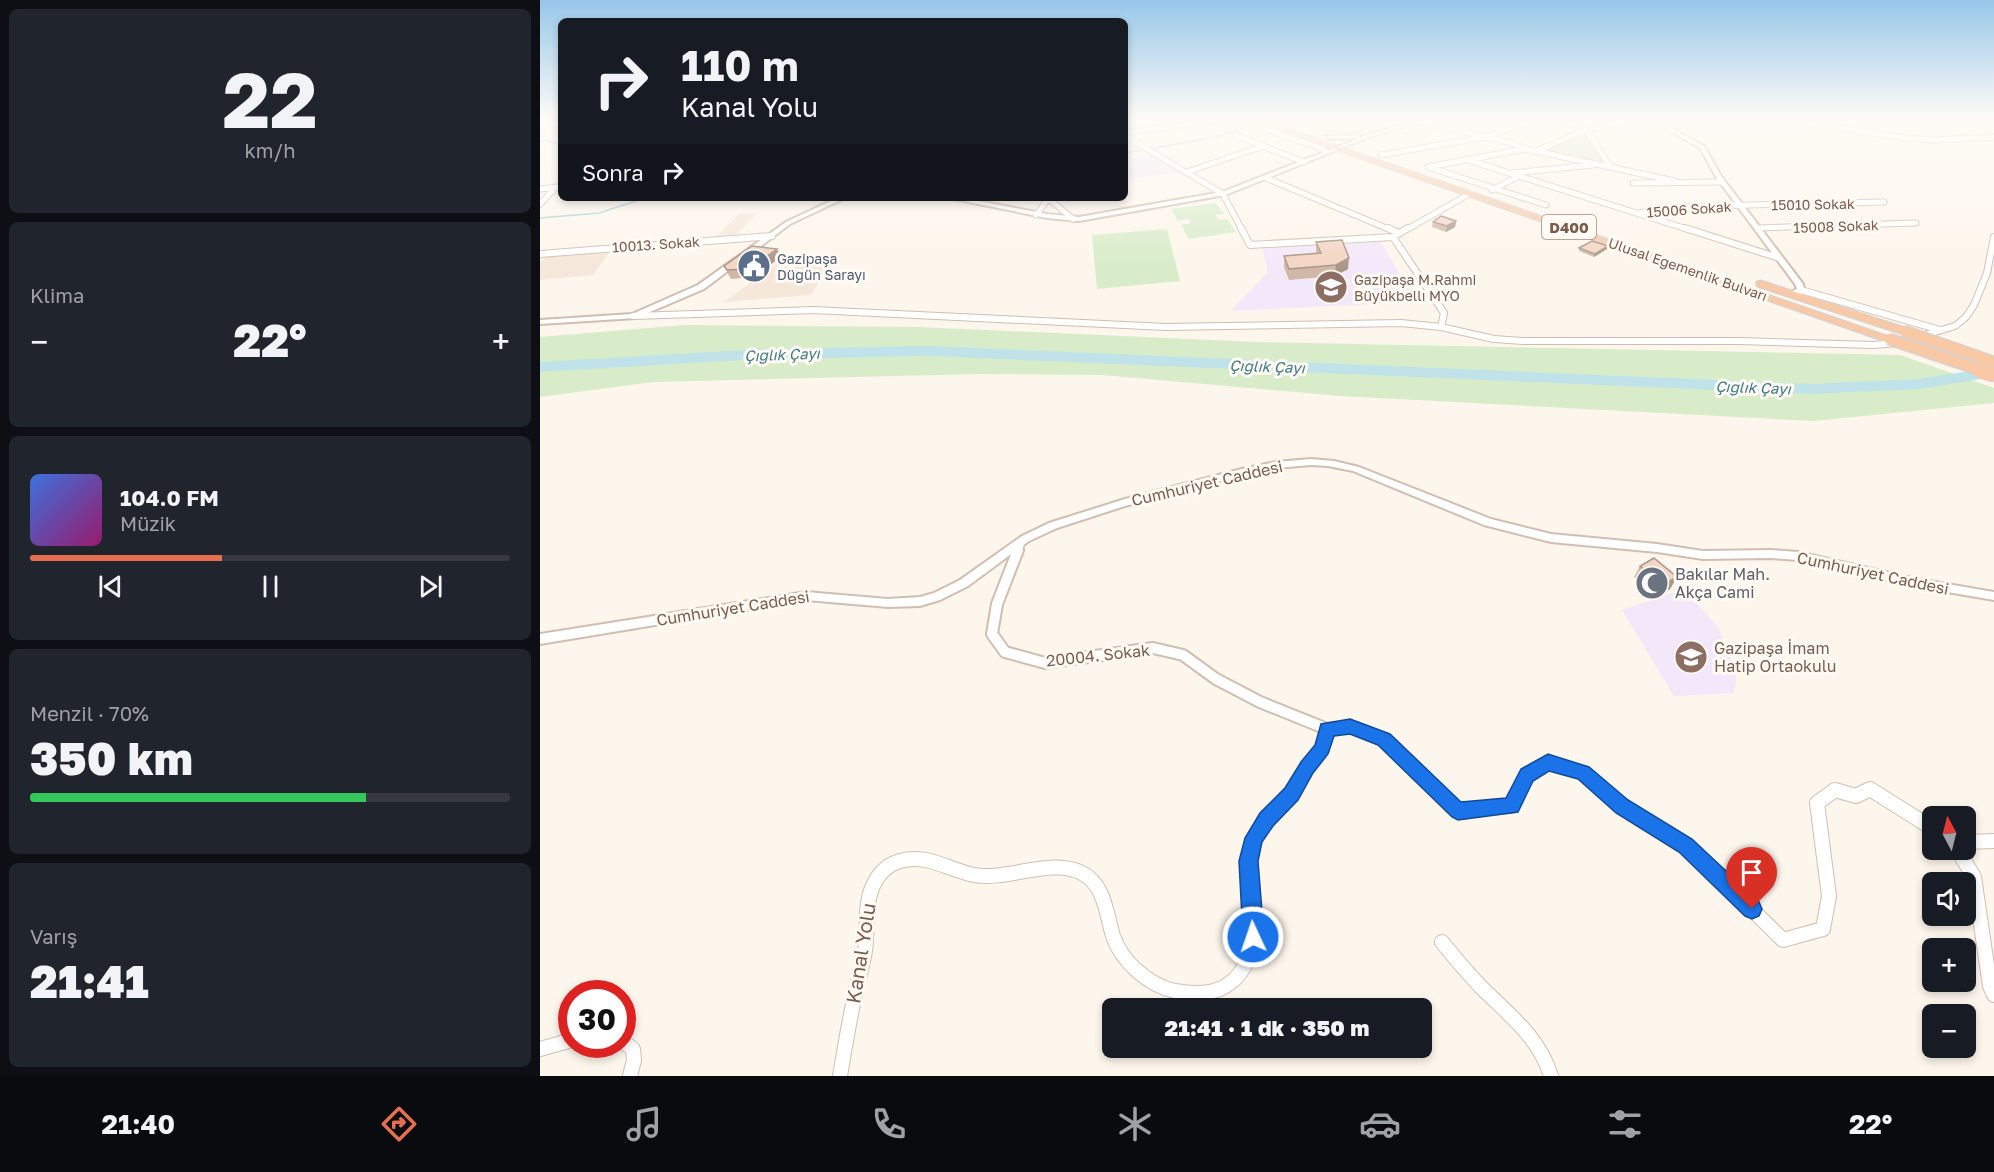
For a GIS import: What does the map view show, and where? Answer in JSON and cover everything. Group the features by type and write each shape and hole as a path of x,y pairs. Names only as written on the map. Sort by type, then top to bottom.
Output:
{"highway":[{"name":"Ulusal Egemenlik Bulvarı","path":"1399,168 1994,375"},
{"name":"Ulusal Egemenlik Bulvarı","path":"1423,168 1797,292 1904,332 1994,362"}],"street":[{"path":"1181,168 1223,194 1250,245 1396,235 1469,194"},
{"path":"1187,172 1198,168"},
{"path":"967,201 1036,215 1073,219 1223,194 1289,168"},
{"path":"1431,168 1492,190 1546,205"},
{"path":"1494,168 1779,258"},
{"path":"1509,173 1551,168"},
{"path":"1619,168 1674,181"},
{"path":"1714,168 1799,284 1797,292 1941,331"},
{"path":"1492,190 1519,176"},
{"path":"1266,178 1396,235 1444,313 1441,327"},
{"path":"1633,183 1722,182"},
{"path":"540,189 558,187"},
{"path":"540,204 558,188"},
{"path":"633,316 701,287 788,223 836,201"},
{"path":"1036,215 1046,201"},
{"path":"1052,201 1073,219"},
{"name":"15010 Sokak","path":"1741,206 1884,202"},
{"name":"15006 Sokak","path":"1636,213 1673,208 1741,206"},
{"name":"15008 Sokak","path":"1757,228 1916,223"},
{"name":"10013. Sokak","path":"540,254 772,236"},
{"path":"540,322 707,312 813,310 1166,327 1401,323 1441,327 1494,339 1523,341 1740,341 1873,345 1898,343 1941,331 1962,322 1974,305 1986,273 1994,237"},
{"name":"Cumhuriyet Caddesi","path":"540,639 806,596 823,595 866,602 904,603 934,598 963,586 1039,531 1121,503 1261,467 1312,462 1334,463 1356,469 1488,522 1551,538 1657,548 1703,555 1798,556 1912,582 1994,596"},
{"name":"20004. Sokak","path":"1020,544 997,604 992,634 1005,652 1045,663 1153,648 1173,652 1183,655 1216,679 1260,702 1327,729"},
{"path":"1327,729 1350,727 1384,739 1458,811 1511,806 1527,775 1548,762 1583,773 1622,806 1686,845 1784,940 1823,929 1829,896 1817,803 1835,790 1856,796 1870,789 1922,822"},
{"name":"Kanal Yolu","path":"840,1076 866,946 869,894 880,873 904,860 928,859 969,874 982,876 1017,875 1068,868 1078,871 1088,876 1100,890 1112,936 1128,963 1141,975 1175,993 1196,994 1214,990 1229,983 1242,969 1249,955 1253,937 1248,861 1254,838 1267,819 1291,794 1307,767 1322,748 1327,729"},
{"path":"1976,842 1994,841"},
{"path":"1964,860 1974,877 1990,986 1994,995"},
{"path":"1442,942 1483,989 1531,1034 1547,1058 1551,1076"},
{"path":"540,1049 558,1044"},
{"path":"630,1076 634,1058"}],"shaded area":[{"path":"1128,168 1176,168 1182,172 1129,179"},
{"path":"740,213 757,213 735,236 716,237"},
{"name":"Gazipaşa M.Rahmi Büyükbellı MYO","path":"1381,242 1416,302 1231,311 1268,272 1262,247"},
{"path":"611,250 593,275 540,280 540,263 546,256"},
{"path":"789,255 831,262 811,295 724,302"},
{"name":"Gazipaşa İmam Hatip Ortaokulu","path":"1683,589 1718,627 1737,673 1734,693 1674,696 1622,610"}],"green space":[{"path":"1216,203 1224,214 1216,215 1218,220 1227,219 1236,232 1189,239 1181,225 1191,223 1189,219 1178,221 1171,209"},
{"path":"1167,229 1180,281 1097,289 1092,235"},
{"path":"685,325 919,327 1256,342 1900,355 1994,388 1994,403 1813,421 1340,396 1102,375 978,374 653,382 540,397 540,337"}],"building":[{"path":"1441,216 1456,221 1447,226 1433,222"},
{"path":"1342,240 1349,258 1336,265 1289,269 1284,256 1321,253 1316,242"},
{"path":"1592,241 1608,246 1595,254 1579,248"},
{"path":"752,246 777,249 749,269 727,270 724,266"},
{"path":"1654,558 1677,577 1663,585 1640,566"}],"waterway":[{"path":"540,218 599,213 636,201"},
{"name":"Çığlık Çayı","path":"540,367 760,354 930,351 1810,389 1920,384 1994,372"}],"place":[{"name":"Gazipaşa Düğün Sarayı","path":"754,266"},
{"name":"Gazipaşa M.Rahmi Büyükbellı MYO","path":"1331,287"},
{"name":"Bakılar Mah. Akça Cami","path":"1652,583"},
{"name":"Gazipaşa İmam Hatip Ortaokulu","path":"1691,657"}],"route":[{"path":"1253,937 1248,861 1254,838 1267,819 1286,801 1322,748 1326,741 1327,729 1350,727 1384,739 1458,811 1511,806 1527,775 1548,762 1583,773 1622,806 1686,845 1752,909"}]}
